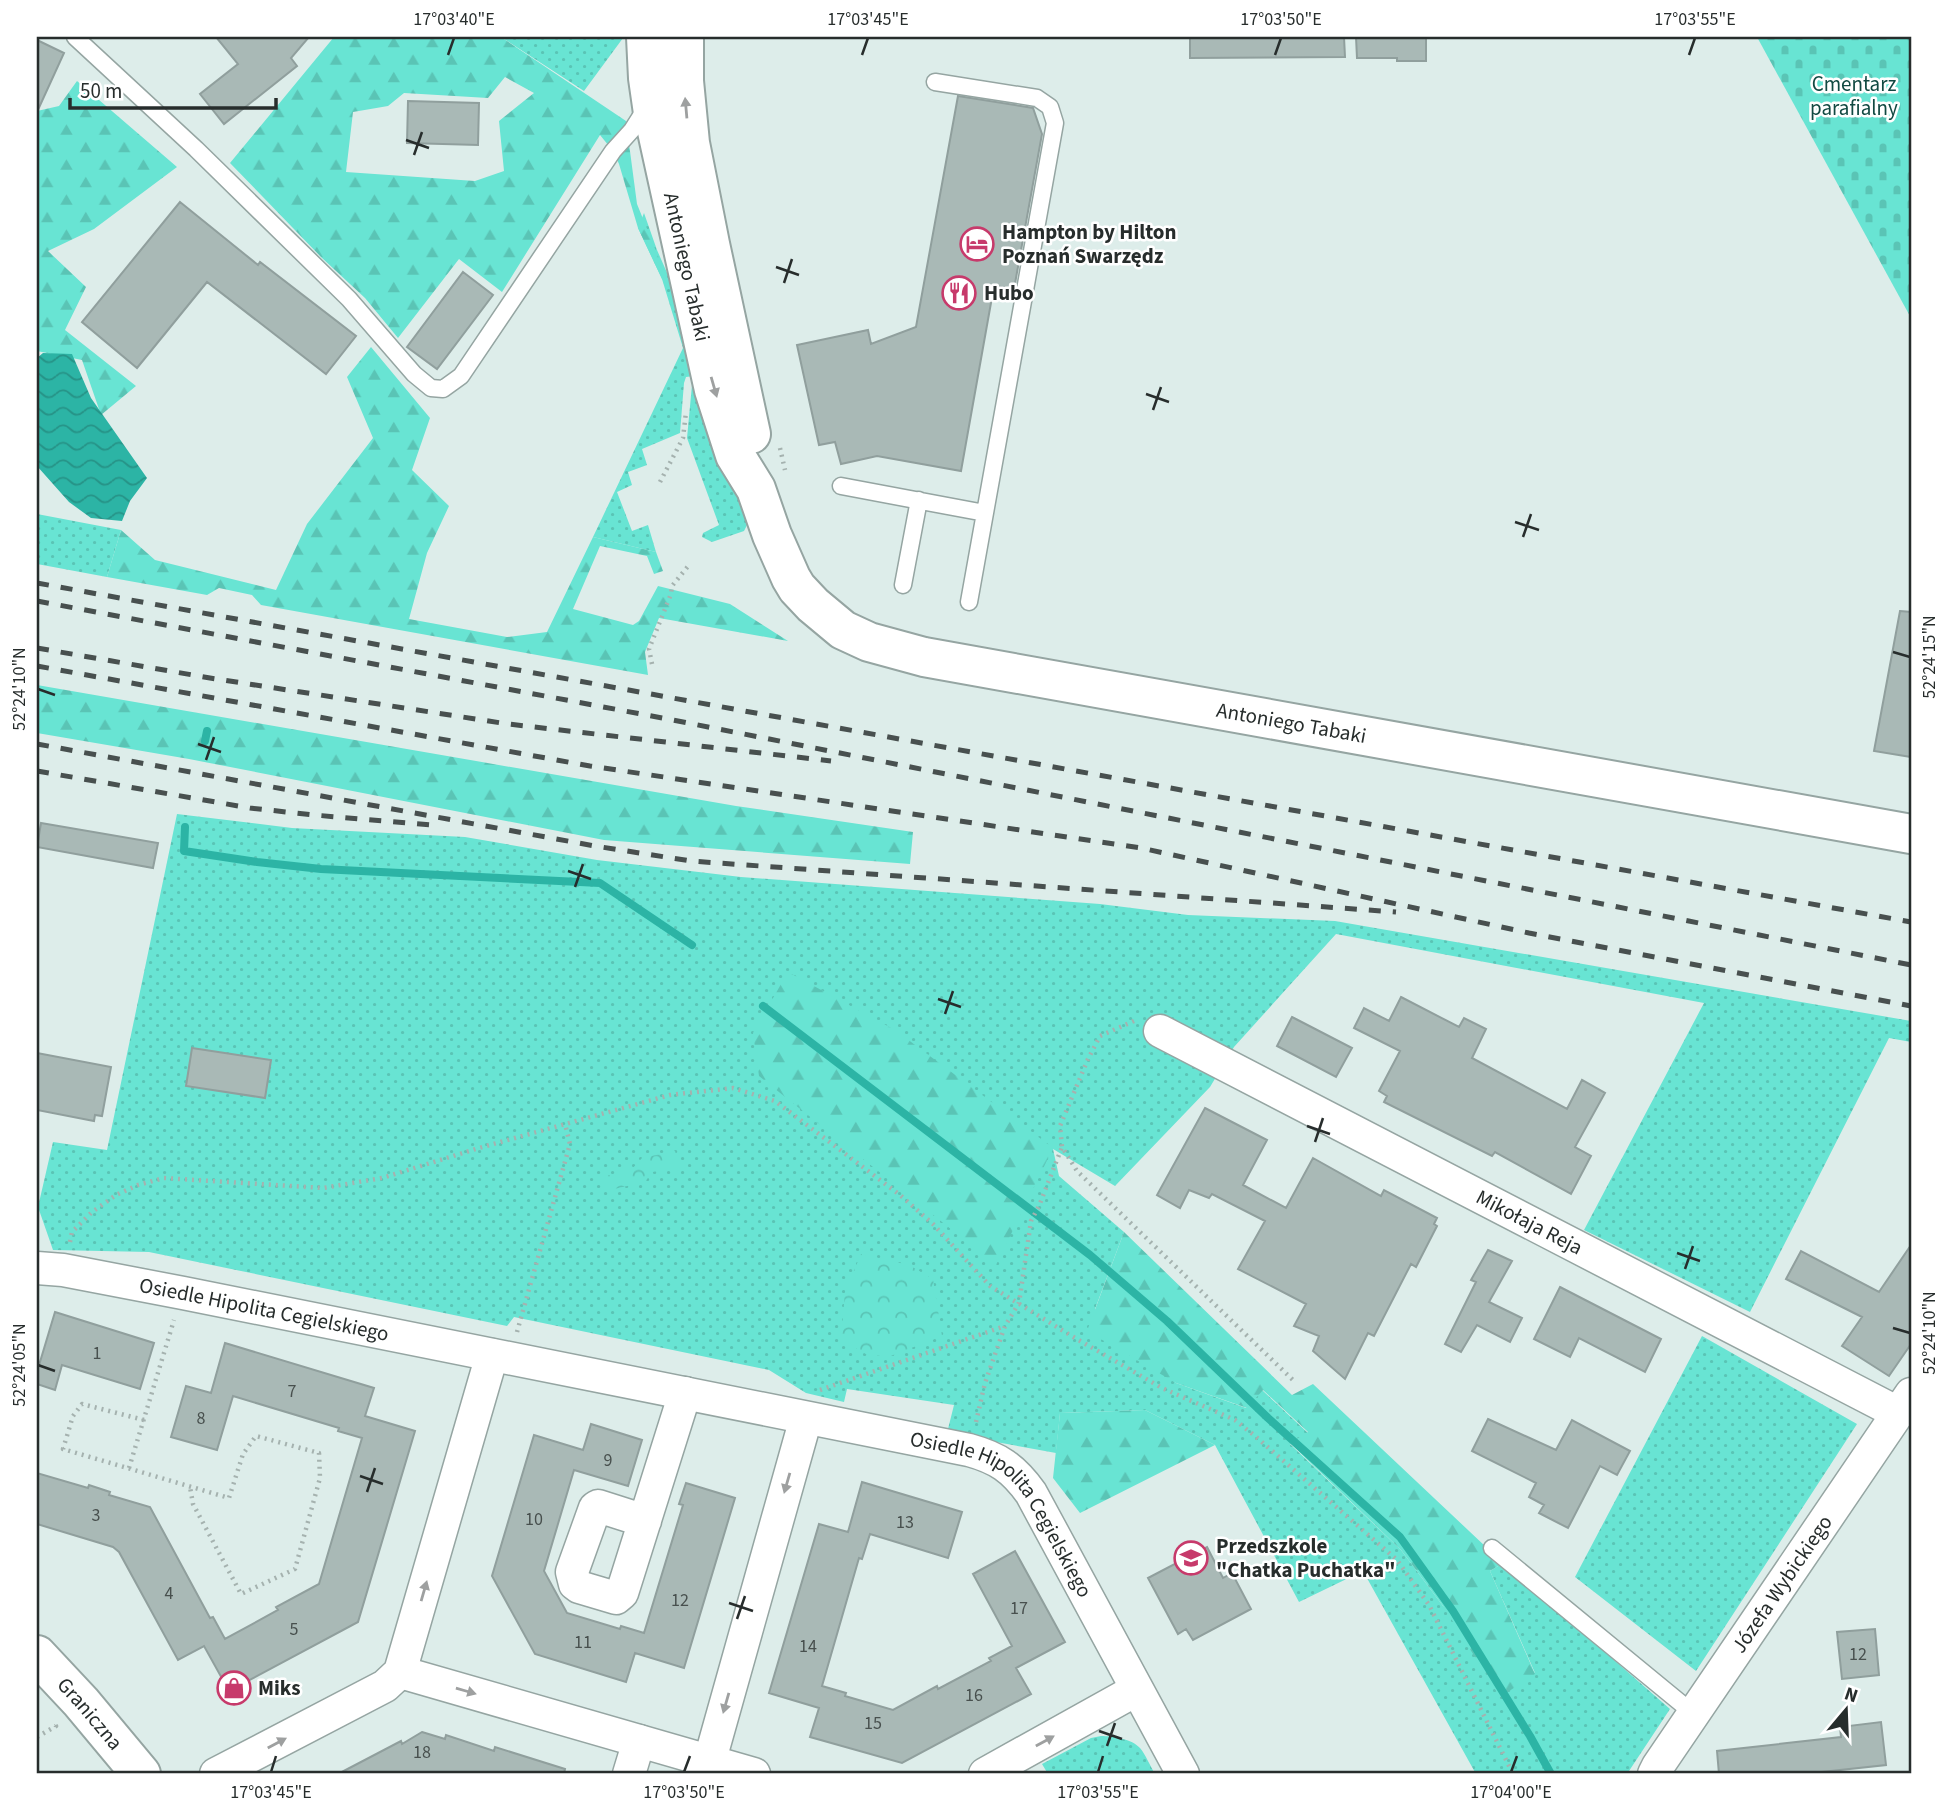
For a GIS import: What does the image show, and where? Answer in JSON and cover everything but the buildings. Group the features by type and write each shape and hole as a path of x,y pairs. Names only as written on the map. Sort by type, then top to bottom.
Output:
{"street":[{"name":"Antoniego Tabaki","path":"646,37 651,100 714,390 735,455 772,483"},
{"name":"Antoniego Tabaki","path":"684,37 684,91 690,143 757,462 772,483 772,535 797,588 822,614 843,630 869,642 937,659 1911,834"},
{"name":"Mikołaja Reja","path":"1160,1031 1905,1404"},
{"name":"Osiedle Hipolita Cegielskiego","path":"44,1266 969,1450 996,1459 1015,1474 1031,1493 1182,1774"},
{"path":"216,1774 385,1686 400,1672 501,1356"},
{"path":"645,1521 685,1393"},
{"name":"Józefa Wybickiego","path":"1654,1774 1905,1404"},
{"path":"708,1768 806,1418"},
{"name":"Graniczna","path":"37,1655 90,1712 141,1774"},
{"path":"400,1672 639,1741 708,1768 754,1774"},
{"path":"985,1774 1136,1690"},
{"path":"629,1774 639,1741"}],"lane":[{"path":"75,37 225,177 349,299 414,374 430,388 443,389 461,376 613,151 632,130 651,100"},
{"path":"935,82 1037,98 1050,107 1055,123 969,602"},
{"path":"841,486 985,513"},
{"path":"903,584 919,500"},
{"path":"1492,1548 1694,1714"}],"path":[{"path":"660,482 683,438 687,404"},
{"path":"772,483 778,440"},
{"path":"652,664 649,649 672,586 688,565"},
{"path":"1160,1031 1136,1020 1100,1036 1087,1059 1060,1126 1062,1147 1077,1171 1296,1383"},
{"path":"44,1266 92,1212 116,1195 164,1178 323,1188 382,1178 670,1095 733,1088 775,1101 900,1195 933,1224 990,1286 1162,1388 1234,1420 1397,1560 1429,1605 1514,1774"},
{"path":"501,1356 570,1144 565,1124"},
{"path":"969,1450 985,1383 1005,1326 1019,1303 1031,1221 1062,1147"},
{"path":"129,1468 183,1293"},
{"path":"806,1418 810,1400 821,1390 1005,1326"},
{"path":"144,1420 82,1404 73,1416 63,1448 229,1498 243,1454 256,1436 319,1452 320,1478 295,1569 241,1594 194,1504 190,1487"},
{"path":"37,1737 56,1726 50,1719"}],"green space":[{"path":"334,37 501,37 626,121 637,204 671,288 662,279 638,228 613,151 600,135 502,292 459,259 398,338 365,298 321,257 230,163","holes":["505,77 534,93 499,121 504,171 475,181 346,172 353,112 388,106 404,93 488,98"]},
{"path":"501,37 623,37 623,38 584,91"},
{"name":"Cmentarz parafialny","path":"1757,37 1911,37 1911,318"},
{"path":"77,81 177,167 94,229 48,251 86,287 65,330 136,386 101,415 82,360 37,351 37,111 59,106"},
{"path":"644,213 672,284 694,376 686,377 684,383 680,433 642,449 647,465 628,472 632,485 617,492 632,531 648,525 656,552 593,537 683,348 662,279 638,228"},
{"path":"371,347 430,418 412,470 449,506 427,553 409,619 507,637 547,632 593,537 656,552 663,571 654,574 647,556 600,546 573,609 633,625 639,621 658,586 730,604 788,641 659,618 645,652 648,675 261,605 252,595 219,588 207,595 107,577 121,530 155,560 276,590 307,524 373,438 347,377"},
{"path":"704,381 749,521 744,531 712,542 702,537 703,533 719,525 687,438 692,385"},
{"path":"37,514 121,530 107,577 37,564"},
{"path":"37,685 736,806 913,832 910,864 604,840 189,759 37,733"},
{"path":"177,814 292,828 465,837 597,860 741,877 1100,904 1188,915 1335,921 1911,1021 1911,1042 1889,1038 1750,1312 1584,1230 1704,1003 1336,934 1234,1047 1210,1087 1115,1186 1053,1149 1059,1176 1124,1232 1095,1309 1176,1383 1246,1408 1262,1390 1308,1433 1290,1444 1401,1550 1443,1606 1535,1673 1490,1571 1503,1563 1670,1709 1627,1774 1476,1774 1363,1571 1299,1602 1215,1445 1145,1410 1060,1413 1056,1453 947,1433 954,1405 847,1389 844,1402 806,1393 769,1370 514,1317 507,1326 149,1252 53,1250 38,1207 53,1142 107,1150"},
{"path":"788,972 895,1030 1053,1148 996,1265 759,1076 753,1033"},
{"path":"675,1151 680,1167 652,1172 645,1182 605,1191 602,1177 632,1169 642,1158"},
{"path":"1124,1232 1292,1395 1313,1384 1503,1563 1490,1571 1535,1674 1500,1697 1443,1606 1401,1550 1290,1443 1308,1432 1263,1390 1247,1408 1176,1383 1087,1331"},
{"path":"861,1254 909,1265 933,1279 942,1336 888,1357 866,1354 841,1340 845,1292"},
{"path":"1702,1336 1857,1424 1696,1671 1575,1577"},
{"path":"1145,1410 1215,1445 1080,1513 1053,1478 1060,1413"},
{"path":"1101,1736 1122,1739 1137,1745 1155,1774 1090,1774 1088,1771 1081,1774 1048,1774 1042,1764 1091,1738"}],"water":[{"path":"43,353 72,354 91,398 147,478 130,501 122,521 91,518 69,502 37,466 37,358"}],"waterway":[{"path":"205,741 207,731"},
{"path":"185,827 184,851 257,862 321,869 600,883 692,945"},
{"path":"763,1006 1090,1255 1167,1321 1268,1418 1400,1537 1453,1611 1551,1774"}],"railway":[{"path":"37,583 1911,922"},
{"path":"37,601 673,720 1911,965"},
{"path":"37,648 508,724 831,761"},
{"path":"37,666 590,766 1141,848 1529,933 1911,1006"},
{"path":"37,744 595,846 691,861 1396,912"},
{"path":"37,771 250,808 432,825"}],"place":[{"name":"Hampton by Hilton Poznań Swarzędz","path":"977,244"},
{"name":"Hubo","path":"959,293"},
{"name":"Przedszkole \"Chatka Puchatka\"","path":"1191,1558"},
{"name":"Miks","path":"234,1688"}]}
